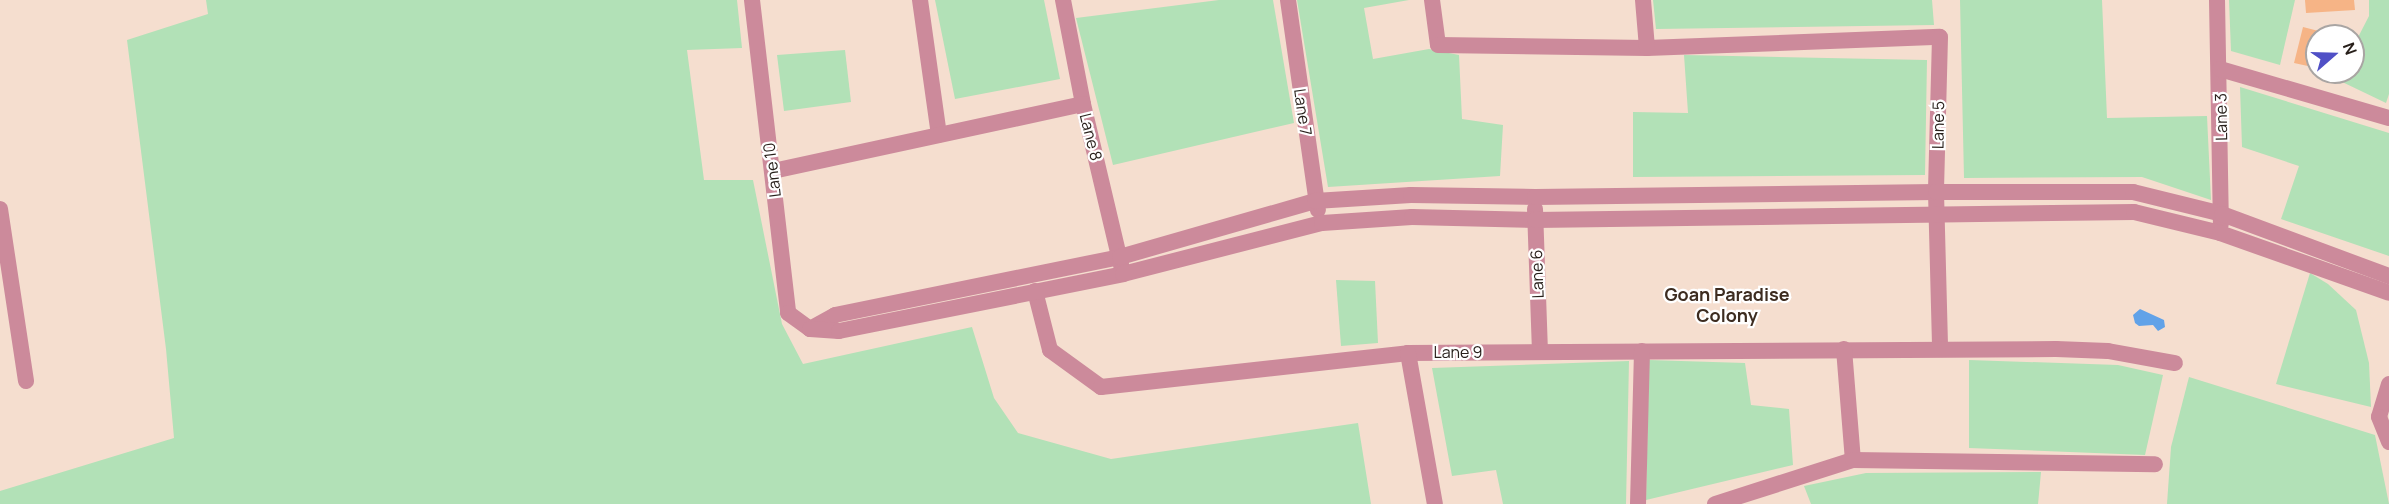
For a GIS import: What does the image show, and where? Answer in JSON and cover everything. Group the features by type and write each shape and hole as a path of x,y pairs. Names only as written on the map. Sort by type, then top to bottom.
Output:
{"street":[{"name":"Lane 10","path":"752,0 789,313 810,329"},
{"path":"920,0 939,135"},
{"name":"Lane 8","path":"1063,0 1083,104 1121,266"},
{"name":"Lane 7","path":"1288,0 1315,201 1322,223"},
{"path":"1432,0 1438,45 1647,48 1642,0"},
{"name":"Lane 3","path":"2217,0 2223,214 2220,233"},
{"name":"Lane 5","path":"1647,48 1940,37 1937,214"},
{"path":"2220,69 2389,118"},
{"path":"772,171 1083,104"},
{"path":"810,329 839,331 1035,291 1121,266 1315,201 1411,195 1534,197 2133,192 2223,214 2389,276"},
{"name":"Lane 6","path":"1534,197 1540,352"},
{"path":"0,209 26,381"},
{"path":"810,329 835,315 1121,266 1322,223 1412,217 1535,220 2134,212 2220,233 2389,293"},
{"path":"1937,214 1940,349"},
{"name":"Lane 9","path":"1035,291 1050,350 1101,387 1408,353 1844,349 2108,351 2175,363"},
{"path":"1844,349 1853,460"},
{"path":"1638,504 1642,351"},
{"path":"1408,353 1435,504"},
{"path":"2389,384 2379,417 2389,442"},
{"path":"1715,504 1853,460 2155,464"}],"green space":[{"path":"206,0 737,0 742,48 687,50 704,180 753,180 782,324 803,364 972,327 994,398 1018,433 1111,459 1358,423 1371,504 0,504 0,491 174,438 166,349 127,40 208,14"},
{"path":"935,0 1044,0 1060,79 955,99"},
{"path":"1219,0 1273,0 1294,123 1113,165 1076,18"},
{"path":"1297,0 1409,0 1364,8 1373,59 1429,49 1459,55 1462,119 1503,125 1500,176 1328,187"},
{"path":"1653,0 1932,0 1934,25 1656,29"},
{"path":"1960,0 2102,0 2107,118 2207,116 2211,200 2142,177 1964,178"},
{"path":"2229,0 2295,0 2280,65 2231,51"},
{"path":"2369,0 2389,0 2389,94 2386,103 2346,84 2365,84 2365,24 2369,16"},
{"path":"845,50 851,102 784,111 777,55"},
{"path":"1684,55 1927,60 1925,175 1633,177 1633,112 1688,113"},
{"path":"2240,87 2389,133 2389,256 2281,219 2299,166 2242,147"},
{"path":"2310,273 2328,284 2356,310 2369,363 2371,407 2276,384"},
{"path":"1336,280 1375,281 1378,343 1341,346"},
{"path":"1649,360 1745,363 1751,405 1789,409 1793,465 1646,500"},
{"path":"1969,360 2118,365 2163,375 2145,455 1969,448"},
{"path":"1629,361 1626,504 1503,504 1496,470 1452,476 1432,368"},
{"path":"2189,377 2375,435 2389,504 2167,504 2171,447"},
{"path":"2041,472 2038,504 1811,504 1804,486 1866,473"}],"water":[{"path":"2140,309 2164,320 2165,327 2158,331 2153,325 2139,326 2135,323 2133,315"}],"building":[{"path":"2305,0 2354,0 2355,10 2306,13"},
{"path":"2303,27 2305,28 2305,65 2294,63"}],"district":[{"name":"Goan Paradise Colony","path":"1727,305"}]}
